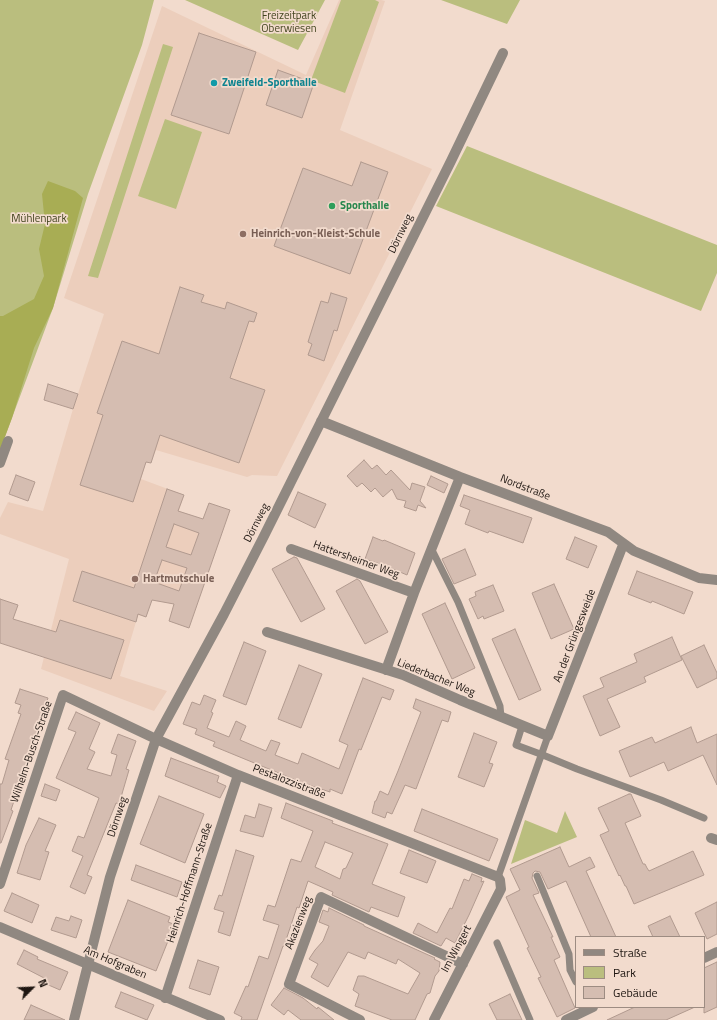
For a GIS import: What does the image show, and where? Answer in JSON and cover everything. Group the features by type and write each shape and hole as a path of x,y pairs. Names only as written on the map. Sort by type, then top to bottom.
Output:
{"street":[{"name":"Dörnweg","path":"74,1020 110,877 156,739 224,614 322,421 503,53"},
{"name":"Nordstraße","path":"322,421 460,477 608,532 634,552 698,578 717,580"},
{"path":"0,463 8,441"},
{"path":"386,670 414,593 460,477"},
{"name":"An der Grüngesweide","path":"548,736 624,544"},
{"path":"432,548 461,609 500,706 501,717"},
{"name":"Hattersheimer Weg","path":"291,549 414,593"},
{"name":"Liederbacher Weg","path":"267,632 403,675 548,736"},
{"name":"Pestalozzistraße","path":"63,695 156,739 238,775 498,877"},
{"name":"Wilhelm-Busch-Straße","path":"0,884 63,695"},
{"path":"522,726 516,745 577,770 661,800 704,818"},
{"path":"498,877 543,755 548,736"},
{"name":"Heinrich-Hoffmann-Straße","path":"165,998 238,775"},
{"path":"537,876 569,954 570,970 575,980"},
{"name":"Im Wingert","path":"434,1020 501,888 498,877"},
{"name":"Akazienweg","path":"360,1020 289,984 321,897 463,964"},
{"name":"Am Hofgraben","path":"0,927 220,1020"},
{"path":"497,943 530,1020"},
{"path":"705,958 717,952"},
{"path":"566,1020 590,1008"}],"shaded area":[{"name":"Heinrich-von-Kleist-Schule","path":"339,0 385,1 340,130 432,169 277,476 252,475 247,477 156,450 151,463 146,462 141,479 184,495 179,511 203,519 209,503 230,510 189,628 169,621 174,604 152,600 146,617 138,615 120,676 167,691 154,711 41,669 69,559 0,534 0,518 8,502 43,511 73,409 104,314 64,298 162,6 306,75"}],"green space":[{"name":"Mühlenpark","path":"0,0 154,0 142,45 88,194 53,308 0,450"},
{"name":"Freizeitpark Oberwiesen","path":"185,0 325,0 298,50"},
{"path":"341,0 375,0 379,2 345,93 311,80"},
{"path":"441,0 520,0 507,24"},
{"path":"163,44 173,47 98,278 88,276"},
{"path":"165,119 202,132 176,209 138,196"},
{"path":"467,146 717,245 717,273 701,311 436,206"},
{"path":"48,181 75,191 83,198 53,308 34,348 12,418 0,450 0,316 3,316 34,299 44,276 39,249 45,224 42,194"},
{"path":"565,811 577,837 511,864 525,820 557,833"}],"building":[{"name":"Zweifeld-Sporthalle","path":"199,33 256,52 229,134 171,115"},
{"path":"278,70 314,83 302,118 266,105"},
{"name":"Sporthalle","path":"361,162 388,172 350,274 274,246 303,168 352,186"},
{"path":"180,287 204,295 201,302 225,309 227,302 257,313 254,322 249,321 230,378 265,390 239,463 160,435 151,463 146,462 133,502 80,485 103,415 97,413 122,341 159,354"},
{"path":"331,293 347,298 337,331 334,330 324,361 308,355 312,344 308,342 321,301 328,303"},
{"path":"48,384 78,394 73,409 44,400"},
{"path":"364,460 372,469 377,465 386,475 391,470 410,490 412,483 425,487 420,501 426,508 418,505 416,511 404,507 406,501 397,499 392,489 383,497 375,488 371,492 362,483 357,487 347,476"},
{"path":"16,475 35,482 28,501 9,494"},
{"path":"431,476 448,484 444,493 427,485"},
{"path":"167,489 184,495 178,511 203,519 209,503 230,510 189,628 169,621 174,604 152,600 146,617 138,614 136,622 73,601 82,571 134,588","holes":["174,524 199,533 191,555 166,547","162,560 187,568 179,591 154,582"]},
{"path":"298,492 326,504 315,528 288,515"},
{"path":"464,495 532,518 523,543 489,531 488,533 465,524 470,510 460,506"},
{"path":"373,537 415,553 407,575 365,559"},
{"path":"575,537 597,546 588,568 566,559"},
{"path":"465,549 476,575 454,584 442,559"},
{"path":"294,557 297,558 325,609 301,622 272,569"},
{"path":"637,571 693,592 684,614 652,601 651,603 628,594"},
{"path":"357,579 360,581 388,632 365,644 336,591"},
{"path":"554,584 574,629 551,639 532,593"},
{"path":"493,585 504,611 484,619 483,616 478,619 469,599 476,596 475,592"},
{"path":"0,599 18,605 13,619 56,632 60,620 124,640 111,679 0,643"},
{"path":"445,603 475,668 452,679 422,614"},
{"path":"515,629 541,690 519,700 492,639"},
{"path":"672,637 682,660 644,677 646,682 607,699 620,727 600,736 583,696 604,687 600,678 637,662 634,654"},
{"path":"244,642 266,651 246,705 223,696"},
{"path":"704,645 717,673 717,678 697,688 681,656"},
{"path":"299,665 322,674 301,728 278,719"},
{"path":"363,678 394,690 390,700 382,697 361,750 359,749 342,794 330,789 330,792 303,783 213,746 215,742 195,734 197,729 183,724 192,702 200,705 204,695 216,700 207,728 229,737 236,721 246,726 240,740 266,751 271,740 280,743 275,755 298,764 302,753 339,769 348,745 339,741"},
{"path":"20,689 48,698 11,810 13,811 0,843 0,784 2,784 9,760 5,759 21,714 18,713 21,705 15,703"},
{"path":"416,699 451,712 448,722 442,720 416,789 405,785 392,814 387,812 385,818 372,813 375,801 380,791 388,795 398,771 421,712 413,708"},
{"path":"76,712 100,723 89,749 95,752 87,769 111,776 117,755 111,753 118,734 136,741 126,769 129,770 119,804 116,803 87,875 92,877 85,894 70,887 83,856 72,851 78,836 84,838 99,798 56,778 76,732 68,729"},
{"path":"691,727 697,743 717,734 717,785 703,755 668,771 664,762 630,777 619,751 652,737 655,743"},
{"path":"474,733 497,742 489,763 493,764 484,787 458,777"},
{"path":"171,758 219,776 217,782 226,786 220,798 165,776"},
{"path":"45,784 60,790 56,801 41,796"},
{"path":"631,794 641,816 625,823 643,864 645,864 649,871 693,851 704,875 634,904 600,835 609,831 598,808"},
{"path":"159,796 204,814 185,863 140,844"},
{"path":"286,803 333,821 332,823 388,844 372,884 405,897 398,917 371,907 369,912 332,895 333,892 308,881 299,908 297,907 257,1020 241,1020 242,1017 234,1013 246,986 248,987 259,956 268,959 279,925 263,920 268,905 275,907 291,859 301,862 313,831 281,818","holes":["325,842 353,853 346,868 343,869 340,879 315,867"]},
{"path":"259,804 272,808 263,837 240,831 245,815 255,818"},
{"path":"422,809 498,839 489,861 414,831"},
{"path":"39,818 56,825 45,851 49,852 40,880 17,873 26,845"},
{"path":"560,847 569,867 590,857 595,867 586,871 616,936 591,936 566,881 548,889 540,872 535,871 533,873 532,878 539,893 533,895 553,937 551,937 560,957 554,960 575,1008 557,1017 538,978 541,977 527,948 529,947 506,897 520,890 510,869"},
{"path":"236,850 254,856 230,936 218,932 224,912 214,909 219,895 222,896"},
{"path":"409,850 436,861 427,883 400,873"},
{"path":"136,865 182,882 177,897 131,880"},
{"path":"472,874 482,878 481,882 484,881 455,943 446,938 441,946 413,933 418,923 437,933 450,908 452,909 464,879 469,881"},
{"path":"12,893 39,905 32,923 4,911"},
{"path":"128,900 170,917 168,922 176,925 156,971 108,952"},
{"path":"717,902 717,934 707,939 695,913"},
{"path":"329,908 364,926 435,958 434,959 440,962 439,971 435,976 430,993 427,994 415,1020 392,1020 355,1006 359,994 353,990 358,976 364,976 408,994 420,973 398,959 396,964 368,952 365,959 348,952 328,987 311,977 318,964 309,959 323,941 329,926 319,922 323,910 328,912"},
{"path":"71,916 82,920 76,938 51,930 56,917 69,921"},
{"path":"670,916 680,936 653,936 648,926"},
{"path":"24,950 38,957 37,959 68,972 60,990 44,983 46,979 17,964"},
{"path":"198,960 219,967 210,995 189,988"},
{"path":"717,962 717,1007 704,1013 705,1008 705,968"},
{"path":"284,988 303,998 317,1009 318,1007 334,1020 301,1020 288,1010 284,1015 271,1005"},
{"path":"121,992 154,1005 147,1020 115,1007"},
{"path":"510,994 522,1020 497,1020 489,1004"},
{"path":"31,1005 65,1020 24,1020"},
{"path":"633,1008 693,1008 666,1020 607,1020"}],"place":[{"name":"Zweifeld-Sporthalle","path":"214,83"},
{"name":"Sporthalle","path":"332,206"},
{"name":"Heinrich-von-Kleist-Schule","path":"243,234"},
{"name":"Hartmutschule","path":"135,579"}]}
